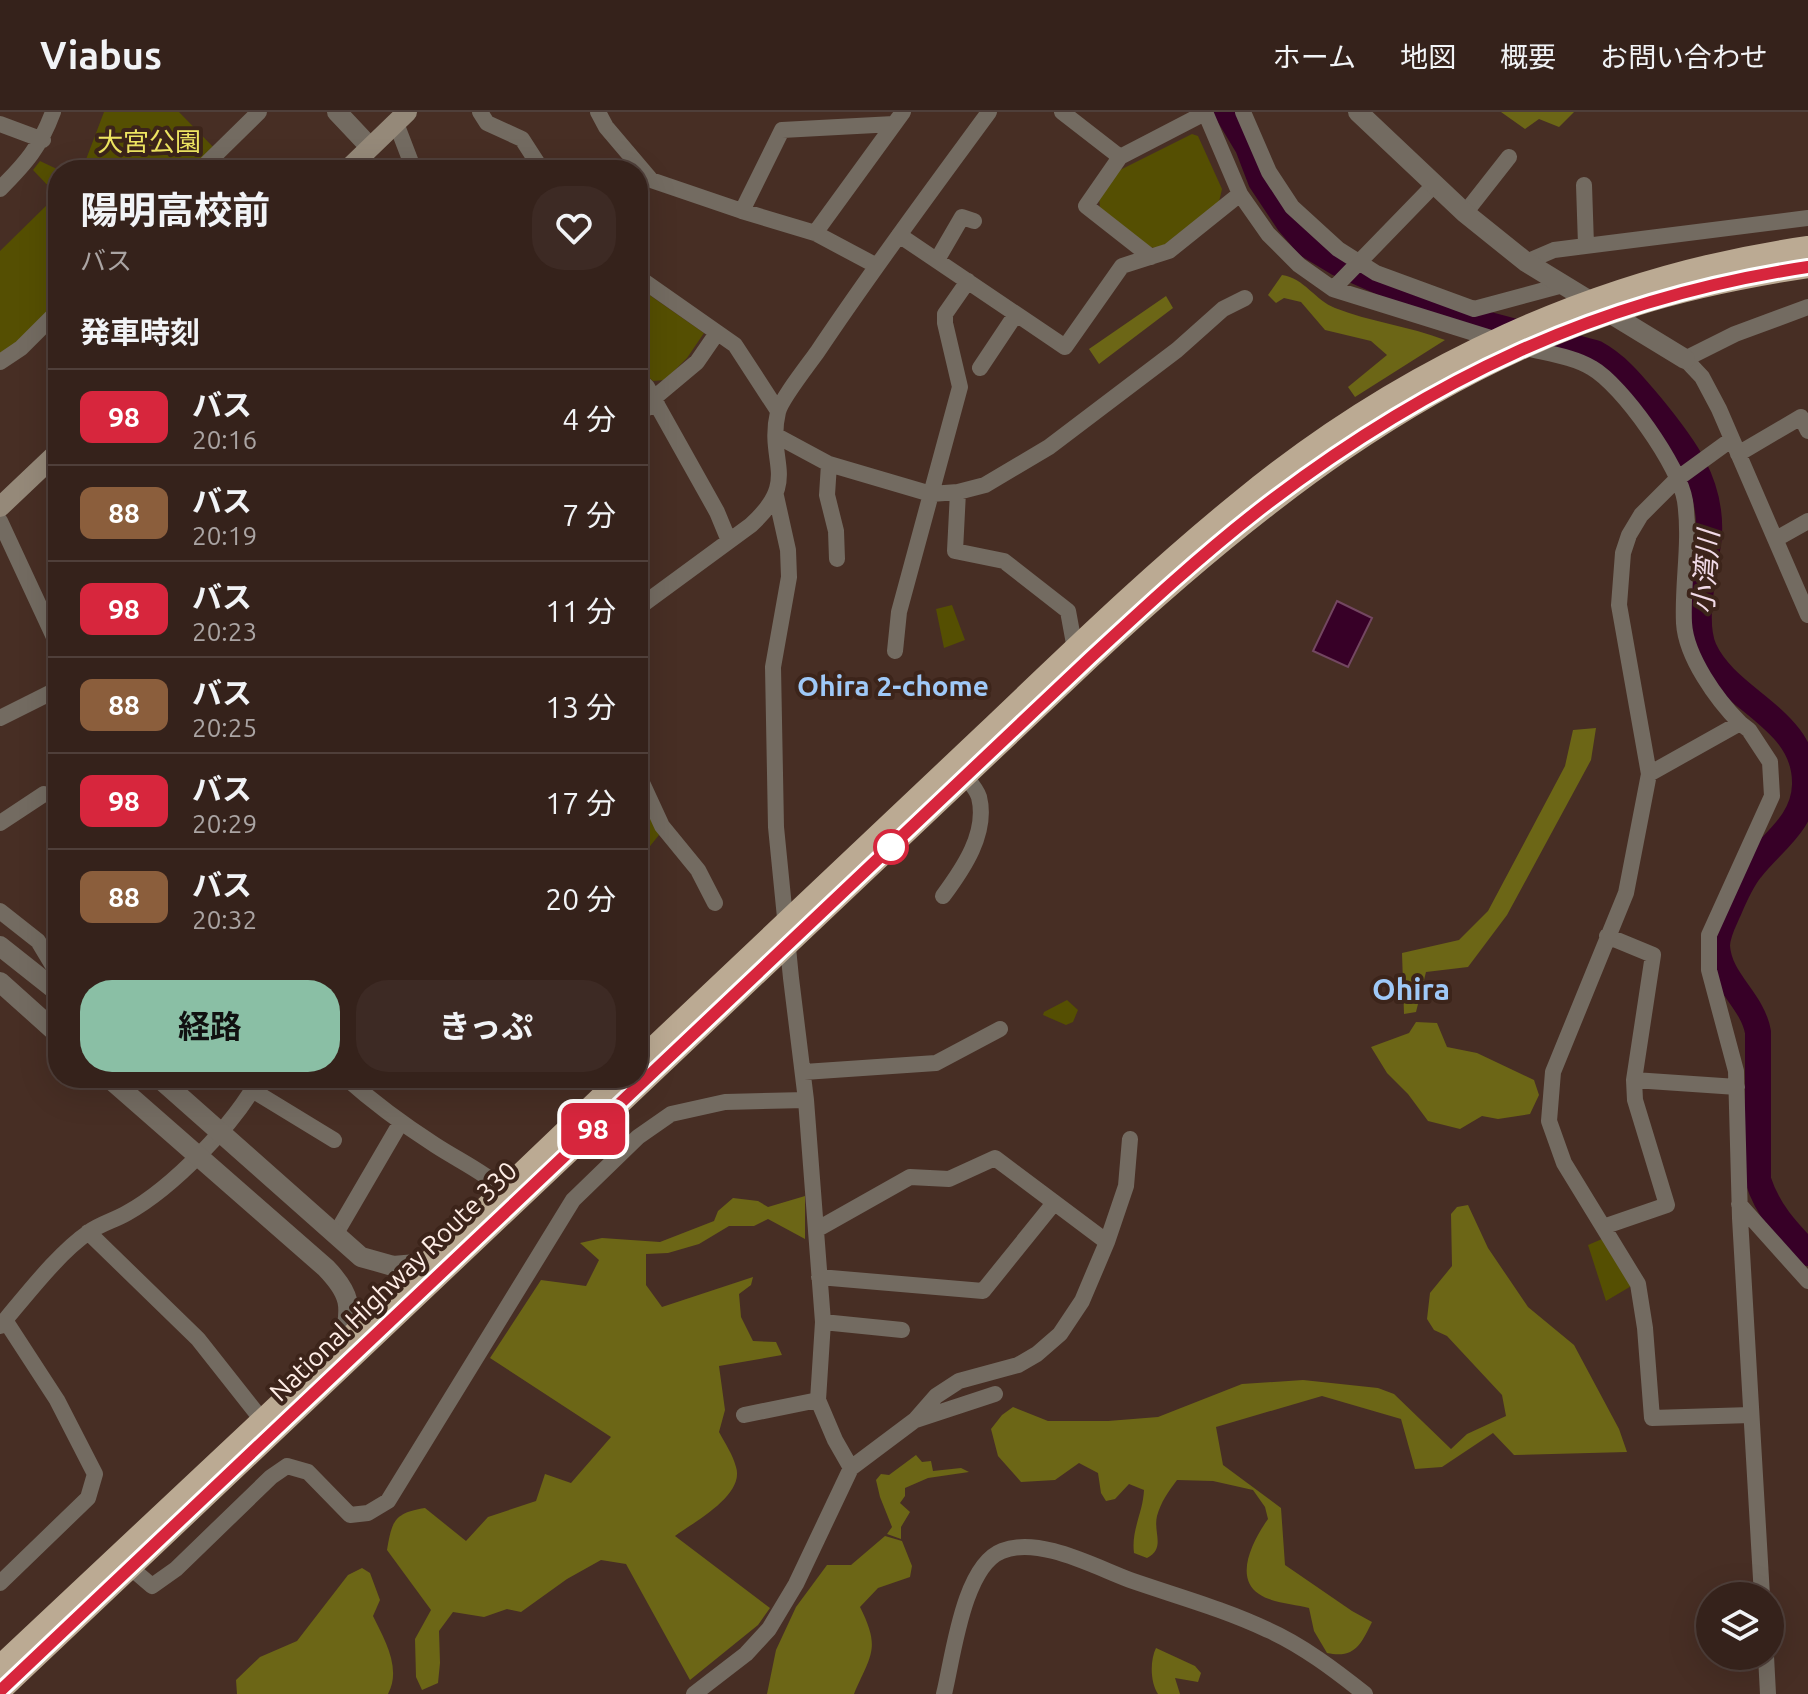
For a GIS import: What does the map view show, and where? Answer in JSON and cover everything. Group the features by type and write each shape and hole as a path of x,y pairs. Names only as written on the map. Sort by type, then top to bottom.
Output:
{"highway":[{"path":"648,1053 1197,537 1318,443 1389,397 1483,346 1554,314 1614,291 1732,260 1808,247"},
{"name":"National Highway Route 330","path":"648,1077 1160,593 1259,510 1370,430 1465,375 1514,352 1636,305 1744,278 1808,267"},
{"name":"National Highway Route 330","path":"0,1666 610,1088"},
{"name":"National Highway Route 330","path":"0,1691 636,1088"}],"main road":[{"path":"357,160 401,118"},
{"path":"0,507 48,461"}],"street":[{"path":"0,189 32,157 43,140 53,112"},
{"path":"210,160 259,112"},
{"path":"337,112 370,147"},
{"path":"480,112 487,123 522,139 536,160"},
{"path":"598,112 606,127 634,160"},
{"path":"851,1468 818,1400 823,1322 804,1072 776,827 773,667 789,577 788,550 776,496 779,476 778,411 875,265 989,112"},
{"path":"1062,112 1120,157"},
{"path":"1151,257 1086,206 1120,157 1205,112 1240,194 1268,234 1299,265 1333,289 1459,331 1589,365 1604,375 1651,433 1677,479 1684,498 1688,543 1684,625 1693,658 1721,704 1749,730 1770,762 1772,796 1709,935 1709,970 1736,1071 1739,1204 1761,1582"},
{"path":"1243,112 1269,172 1292,207 1358,264 1474,309 1563,285"},
{"path":"1362,113 1434,185 1526,262 1685,359 1702,377 1776,539 1803,588 1808,615"},
{"path":"401,118 412,160"},
{"path":"742,211 782,130 815,130 899,118"},
{"path":"815,233 899,118"},
{"path":"0,124 43,140"},
{"path":"1465,213 1509,157"},
{"path":"648,176 742,211 815,233 875,265"},
{"path":"1333,289 1434,185"},
{"path":"1584,185 1586,245"},
{"path":"899,235 1065,347 1122,266 1169,251 1240,194"},
{"path":"937,260 962,217 974,221"},
{"path":"1526,262 1554,250 1586,245 1808,218"},
{"path":"895,651 899,612 960,387 945,314 968,281"},
{"path":"648,284 735,345 778,411"},
{"path":"777,436 829,464 931,494 958,492 985,485 1049,447 1177,350 1223,309 1245,298"},
{"path":"1685,359 1735,334 1808,307"},
{"path":"980,368 1016,314"},
{"path":"0,362 21,348 48,321"},
{"path":"648,406 697,362 717,333"},
{"path":"648,392 710,498 729,541"},
{"path":"1751,1415 1652,1418 1638,1284 1564,1163 1549,1121 1553,1072 1626,893 1649,774 1619,605 1619,576 1629,535 1641,515 1677,479 1705,458 1801,417 1808,431"},
{"path":"829,464 827,495 836,531 837,559"},
{"path":"958,492 955,551 1004,561 1068,611 1075,649"},
{"path":"648,601 767,510 776,496"},
{"path":"0,521 48,624"},
{"path":"1776,539 1808,521"},
{"path":"0,718 48,694"},
{"path":"1649,774 1740,723"},
{"path":"943,896 960,873 979,831 979,797 965,776"},
{"path":"0,823 44,794"},
{"path":"648,796 662,826 698,870 715,903"},
{"path":"0,911 38,941 48,958"},
{"path":"1603,1227 1667,1205 1635,1100 1634,1080 1653,955 1607,936"},
{"path":"0,946 48,984"},
{"path":"0,982 48,1025"},
{"path":"804,1072 936,1063 1000,1029"},
{"path":"1634,1080 1737,1087"},
{"path":"120,1088 342,1284 350,1308 344,1341"},
{"path":"171,1088 361,1257 402,1266 428,1263"},
{"path":"0,1583 88,1498 95,1474 57,1400 2,1323 50,1268 88,1232 128,1213 159,1192 222,1132 253,1088"},
{"path":"262,1088 334,1140"},
{"path":"357,1088 401,1122 503,1189"},
{"path":"131,1568 152,1586 176,1569 271,1477 287,1466 308,1472 350,1515 368,1513 388,1501 573,1200 616,1158 638,1137 671,1114 725,1102 806,1100"},
{"path":"335,1235 401,1122"},
{"path":"694,1694 746,1654 769,1629 796,1584 851,1468 915,1420 936,1396 959,1381 1018,1365 1037,1354 1060,1334 1082,1301 1107,1242 1126,1186 1130,1139"},
{"path":"816,1230 910,1177 949,1179 995,1158 1107,1242"},
{"path":"241,1194 263,1169"},
{"path":"819,1277 983,1291 1054,1203"},
{"path":"1739,1204 1808,1281"},
{"path":"88,1232 198,1339 262,1420"},
{"path":"823,1322 902,1330"},
{"path":"915,1420 995,1394"},
{"path":"744,1415 818,1400"},
{"path":"944,1694 960,1620 978,1571 1000,1551 1025,1547 1087,1562 1270,1630 1340,1674 1365,1694"},
{"path":"1767,1670 1768,1694"}],"green space":[{"name":"大宮公園","path":"104,112 179,112 216,150 206,160 86,160"},
{"path":"1192,134 1198,136 1222,189 1219,202 1159,249 1150,247 1100,208 1099,196 1118,171"},
{"name":"大宮公園","path":"40,161 48,165 48,186 33,170"},
{"name":"大宮公園","path":"48,204 48,313 0,357 0,251"},
{"path":"648,294 704,333 687,358 665,380 653,381 648,376"},
{"path":"952,605 965,640 944,648 936,609"},
{"path":"648,807 659,835 648,849"},
{"path":"1067,1000 1078,1010 1073,1022 1066,1025 1043,1015 1044,1012"},
{"path":"1602,1239 1633,1285 1606,1301 1588,1245"}],"shaded area":[{"path":"1501,112 1574,112 1559,127 1539,119 1525,129"},
{"path":"1282,275 1297,280 1335,308 1445,340 1355,397 1348,387 1387,355 1371,341 1325,330 1301,302 1284,298 1276,303 1268,295"},
{"path":"1166,296 1173,308 1099,364 1089,349"},
{"path":"1337,601 1372,618 1348,667 1313,651"},
{"path":"1596,728 1591,760 1507,915 1468,967 1426,972 1416,1012 1404,1014 1402,953 1459,940 1488,911 1565,766 1573,730"},
{"path":"1416,1022 1437,1023 1447,1047 1477,1053 1534,1080 1539,1095 1530,1114 1498,1119 1482,1116 1460,1129 1428,1121 1387,1073 1371,1047 1409,1033"},
{"path":"805,1196 805,1239 768,1219 754,1226 729,1226 699,1244 668,1253 646,1254 646,1285 662,1307 753,1277 751,1285 739,1294 741,1317 753,1341 776,1342 782,1355 719,1366 725,1410 719,1432 733,1458 737,1477 733,1488 716,1507 675,1536 770,1608 758,1625 690,1680 626,1564 601,1560 567,1579 521,1612 507,1609 484,1617 453,1612 439,1631 438,1683 422,1690 416,1677 415,1639 431,1610 387,1550 396,1520 425,1508 466,1541 488,1517 536,1501 545,1474 571,1483 611,1437 490,1358 541,1280 586,1286 599,1260 580,1243 602,1238 660,1242 714,1221 718,1211 733,1198 758,1201 768,1207"},
{"path":"1468,1205 1488,1248 1528,1307 1574,1345 1619,1429 1627,1452 1514,1455 1493,1433 1442,1467 1415,1469 1401,1419 1322,1396 1216,1427 1223,1465 1281,1508 1285,1565 1372,1622 1351,1652 1327,1653 1314,1631 1309,1608 1270,1599 1251,1587 1247,1578 1248,1558 1268,1519 1265,1507 1253,1490 1213,1481 1177,1480 1159,1511 1156,1550 1147,1558 1134,1553 1144,1490 1129,1484 1115,1499 1106,1501 1101,1493 1098,1473 1079,1463 1055,1480 1021,1482 998,1456 991,1429 1013,1407 1048,1421 1158,1417 1242,1384 1303,1380 1378,1388 1394,1394 1451,1449 1467,1434 1506,1416 1502,1395 1447,1336 1434,1330 1427,1319 1430,1293 1452,1266 1451,1214 1457,1207"},
{"path":"916,1455 922,1462 931,1461 933,1471 961,1468 969,1472 928,1478 905,1488 905,1496 900,1503 910,1512 901,1527 901,1539 887,1534 892,1527 876,1480 881,1474 889,1475"},
{"path":"885,1536 902,1541 912,1566 910,1577 878,1588 860,1607 872,1642 869,1660 854,1694 767,1694 776,1650 796,1607 827,1565 851,1565"},
{"path":"362,1568 370,1573 380,1600 373,1616 392,1664 392,1684 388,1694 237,1694 236,1680 260,1657 297,1641 348,1575"},
{"path":"1156,1648 1195,1666 1201,1673 1198,1682 1175,1678 1180,1694 1158,1694 1152,1671"}],"waterway":[{"name":"小湾川","path":"1227,112 1248,147 1261,181 1308,245 1338,263 1463,318 1595,353 1632,384 1674,435 1693,465 1706,498 1709,516 1699,608 1700,637 1704,649 1730,683 1780,726 1802,762 1805,785 1799,810 1786,831 1744,879 1721,929 1717,946 1723,970 1755,1020 1758,1032 1758,1180 1772,1211 1808,1253"}],"bus line":[{"name":"98","path":"648,1077 1160,593 1259,510 1341,450 1465,375 1576,326 1682,292 1808,267"},
{"name":"98","path":"0,1691 637,1088"}],"district":[{"name":"Ohira 2-chome","path":"893,685"},
{"name":"Ohira","path":"1411,989"}]}
